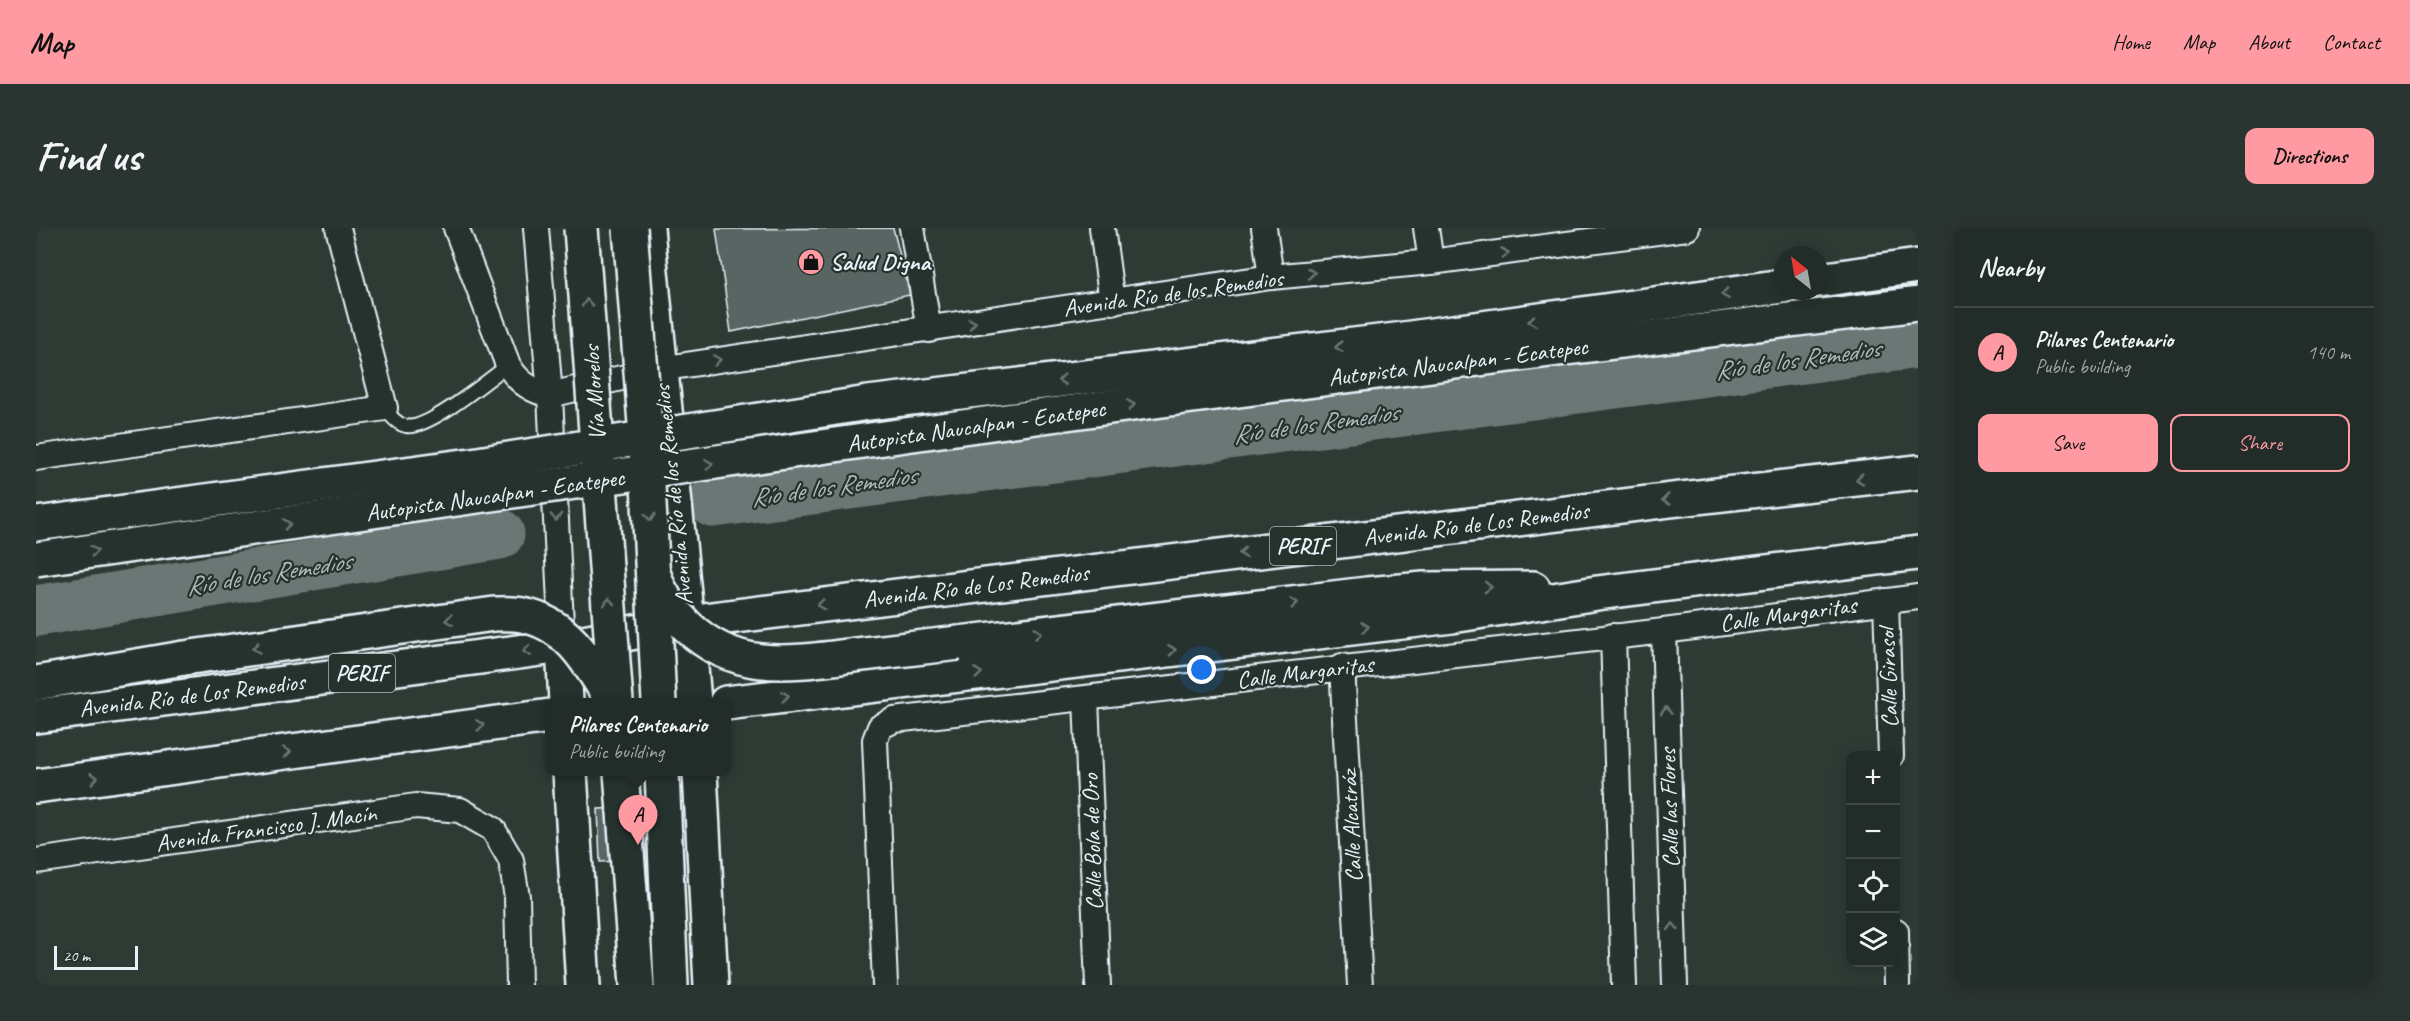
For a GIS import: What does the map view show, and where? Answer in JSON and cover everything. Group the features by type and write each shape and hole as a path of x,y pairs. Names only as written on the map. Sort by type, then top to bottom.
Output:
{"main road":[{"name":"Vía Morelos","path":"581,228 615,698"},
{"name":"Vía Morelos","path":"630,228 654,573 678,698"},
{"name":"Avenida Río de los Remedios","path":"647,228 659,369 687,622 678,698"},
{"path":"1828,279 1918,266"},
{"name":"Autopista Naucalpan - Ecatepec","path":"36,524 471,465 868,403 1396,340 1774,287"},
{"name":"Autopista Naucalpan - Ecatepec","path":"36,559 950,429 1386,370 1918,304"},
{"name":"Avenida Río de Los Remedios","path":"36,716 563,646 687,622 1647,503 1918,472"},
{"path":"731,702 1452,616 1597,593 1918,553"},
{"path":"654,573 658,590 668,606 696,634 712,646 734,656 757,662 791,663 1424,589 1516,587 1597,593"},
{"path":"36,683 184,658 494,614 522,615 549,624 569,638 587,658 612,698"},
{"path":"563,646 566,698"},
{"path":"36,786 545,717"},
{"path":"621,776 637,985"},
{"path":"662,776 671,985"},
{"path":"699,776 711,985"},
{"path":"574,777 583,985"}],"street":[{"path":"36,458 385,408 338,228"},
{"path":"456,228 508,365 521,382 550,395 659,369"},
{"name":"Vía Morelos","path":"536,228 550,395 563,646"},
{"path":"912,228 929,330"},
{"path":"1102,228 1112,302"},
{"path":"1264,228 1271,277"},
{"path":"1426,228 1431,262"},
{"name":"Avenida Río de los Remedios","path":"659,369 1271,277 1431,262 1588,235 1687,228"},
{"name":"Calle Margaritas","path":"885,985 875,740 880,727 894,720 1086,699 1342,666 1664,631 1918,597"},
{"name":"Calle Girasol","path":"1886,601 1890,751"},
{"name":"Calle las Flores","path":"1664,631 1675,985"},
{"path":"1612,636 1624,985"},
{"name":"Calle Alcatráz","path":"1342,666 1360,985"},
{"name":"Calle Bola de Oro","path":"1086,699 1098,985"},
{"name":"Avenida Francisco J. Macín","path":"36,861 416,806 459,810 493,829 511,860 517,897 519,985"},
{"path":"1897,967 1897,985"}],"lane":[{"path":"385,408 394,419 406,426 419,425 436,417 508,365"}],"building":[{"name":"Salud Digna","path":"893,228 910,295 731,332 716,229"},
{"path":"656,806 677,858 600,862 598,809"}],"waterway":[{"name":"Río de los Remedios","path":"713,502 1918,343"},
{"name":"Río de los Remedios","path":"36,611 499,534"}],"place":[{"name":"Salud Digna","path":"811,262"},
{"name":"Pilares Centenario","path":"638,845"}]}
